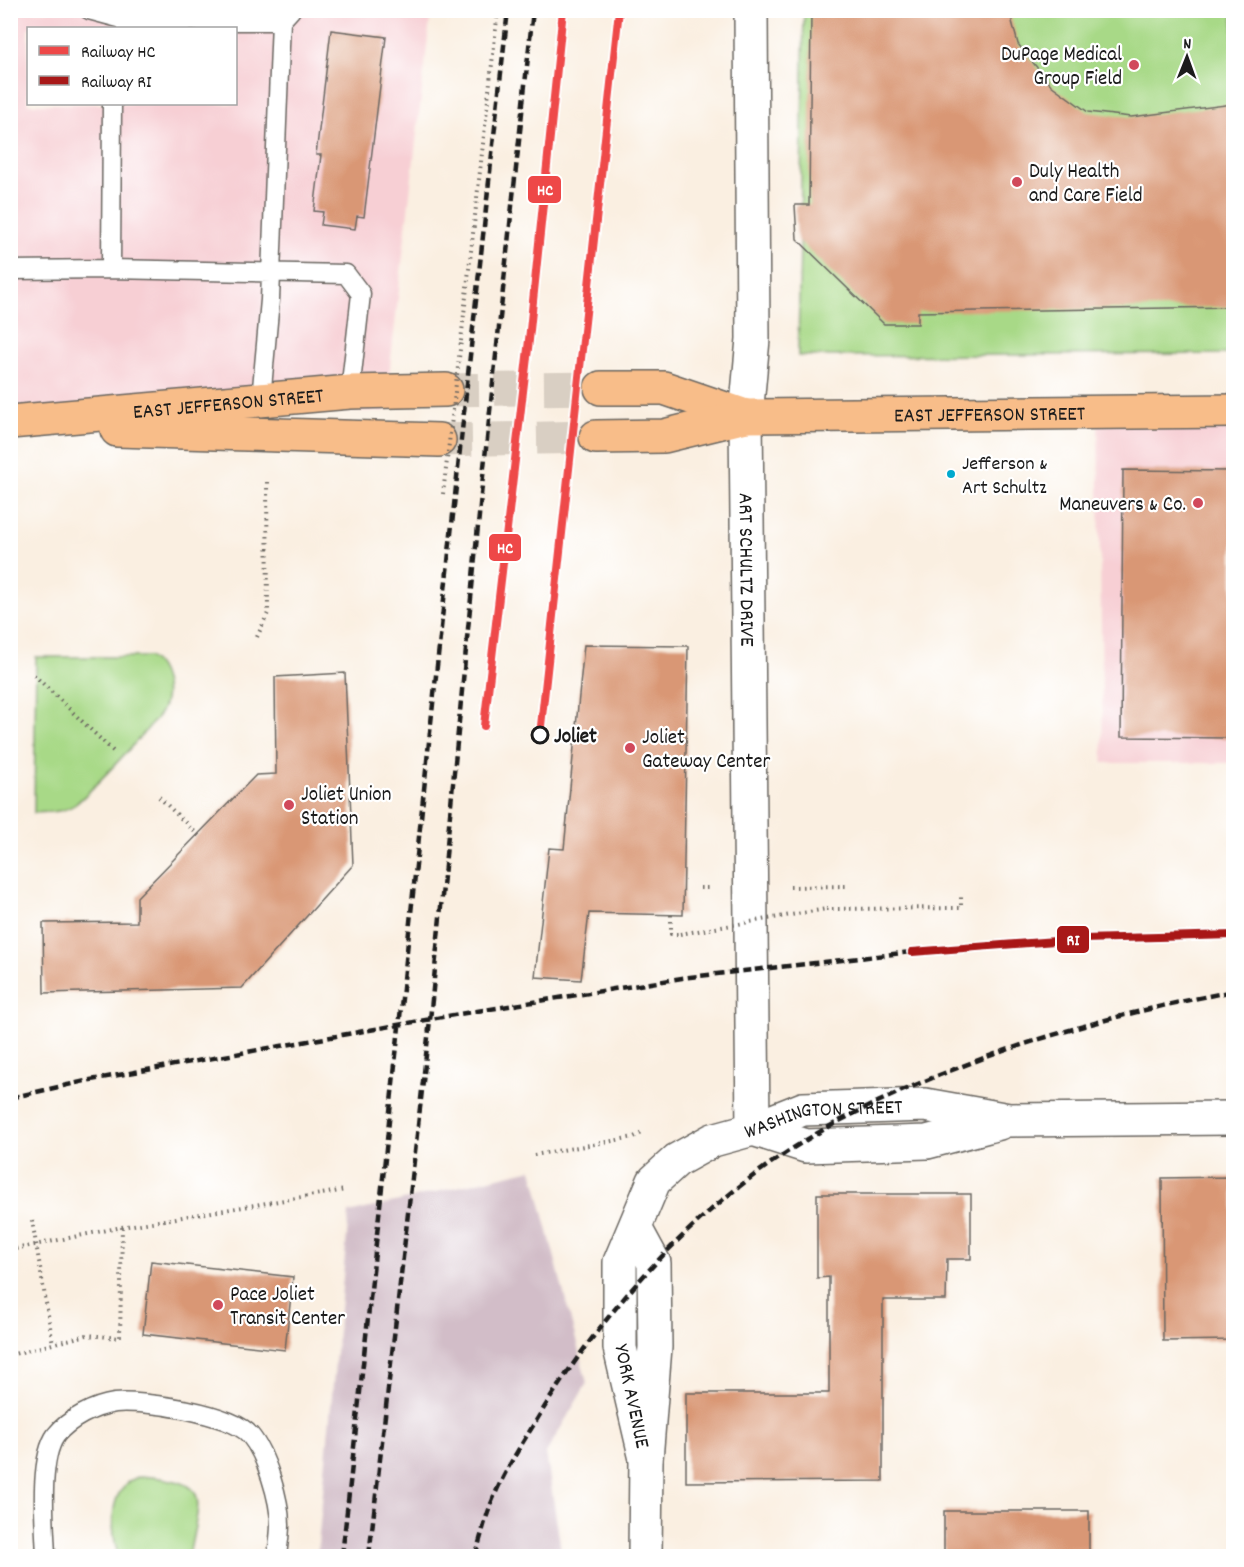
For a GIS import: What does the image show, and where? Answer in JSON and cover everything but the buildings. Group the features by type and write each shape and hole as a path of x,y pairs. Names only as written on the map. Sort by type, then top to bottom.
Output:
{"main road":[{"name":"EAST JEFFERSON STREET","path":"601,388 664,388 746,416"},
{"name":"EAST JEFFERSON STREET","path":"10,424 350,392 446,390"},
{"name":"EAST JEFFERSON STREET","path":"596,437 664,436 746,416 1233,411"},
{"name":"EAST JEFFERSON STREET","path":"10,424 439,440"}],"street":[{"name":"ART SCHULTZ DRIVE","path":"751,10 753,339 746,416 753,1129"},
{"name":"WASHINGTON STREET","path":"753,1129 806,1146 927,1142 1009,1120 1233,1118"},
{"name":"YORK AVENUE","path":"645,1557 646,1459 620,1348 620,1262 654,1181 677,1160 713,1140 753,1129"}],"lane":[{"path":"89,10 129,25 286,16 261,399"},
{"path":"111,269 112,105"},
{"path":"10,270 111,269 346,274 360,294 350,392"},
{"path":"46,1557 46,1464 56,1436 77,1417 116,1403 204,1413 227,1420 250,1434 273,1485 280,1524 277,1557"}],"path":[{"path":"443,494 498,10"},
{"path":"257,637 268,613 267,482"},
{"path":"34,675 116,754"},
{"path":"159,797 199,836"},
{"path":"781,887 846,886"},
{"path":"671,915 671,934 680,934 826,909 961,908 961,896"},
{"path":"534,1155 634,1137 652,1129"},
{"path":"10,1250 122,1227 345,1191"},
{"path":"33,1220 53,1344"},
{"path":"10,1355 87,1335 120,1338 122,1227"}],"shaded area":[{"path":"10,11 431,11 385,411 11,416"},
{"path":"1233,418 1233,763 1103,763 1098,420"},
{"path":"532,1169 587,1383 546,1453 562,1556 317,1556 349,1213"}],"green space":[{"name":"Duly Health and Care Field","path":"804,11 1233,11 1233,354 798,356"},
{"path":"36,657 149,657 162,674 165,688 162,710 148,729 80,800 74,805 55,812 34,813"},
{"path":"140,1476 180,1482 190,1487 196,1495 197,1518 189,1556 118,1556 113,1522 117,1499 129,1482"}],"tunnel":[{"path":"446,390 601,388"},
{"path":"439,440 596,437"}],"railway":[{"path":"342,1556 508,10"},
{"path":"369,1556 430,1020 481,495 533,10"},
{"path":"10,1098 85,1081 459,1014 682,978 912,952"},
{"path":"475,1556 490,1506 498,1488 539,1416 569,1370 637,1283 675,1243 759,1172 805,1141 853,1114 991,1055 1136,1012 1234,991"}],"rail line":[{"name":"HC","path":"484,726 529,340 563,10"},
{"name":"HC","path":"540,735 619,10"},
{"name":"RI","path":"912,952 1082,939 1234,935"}],"place":[{"name":"DuPage Medical Group Field","path":"1134,65"},
{"name":"Duly Health and Care Field","path":"1017,182"},
{"name":"Jefferson & Art Schultz","path":"951,474"},
{"name":"Maneuvers & Co.","path":"1198,503"},
{"name":"Joliet","path":"540,735"},
{"name":"Joliet Gateway Center","path":"630,748"},
{"name":"Joliet Union Station","path":"289,805"},
{"name":"Pace Joliet Transit Center","path":"218,1305"}]}
